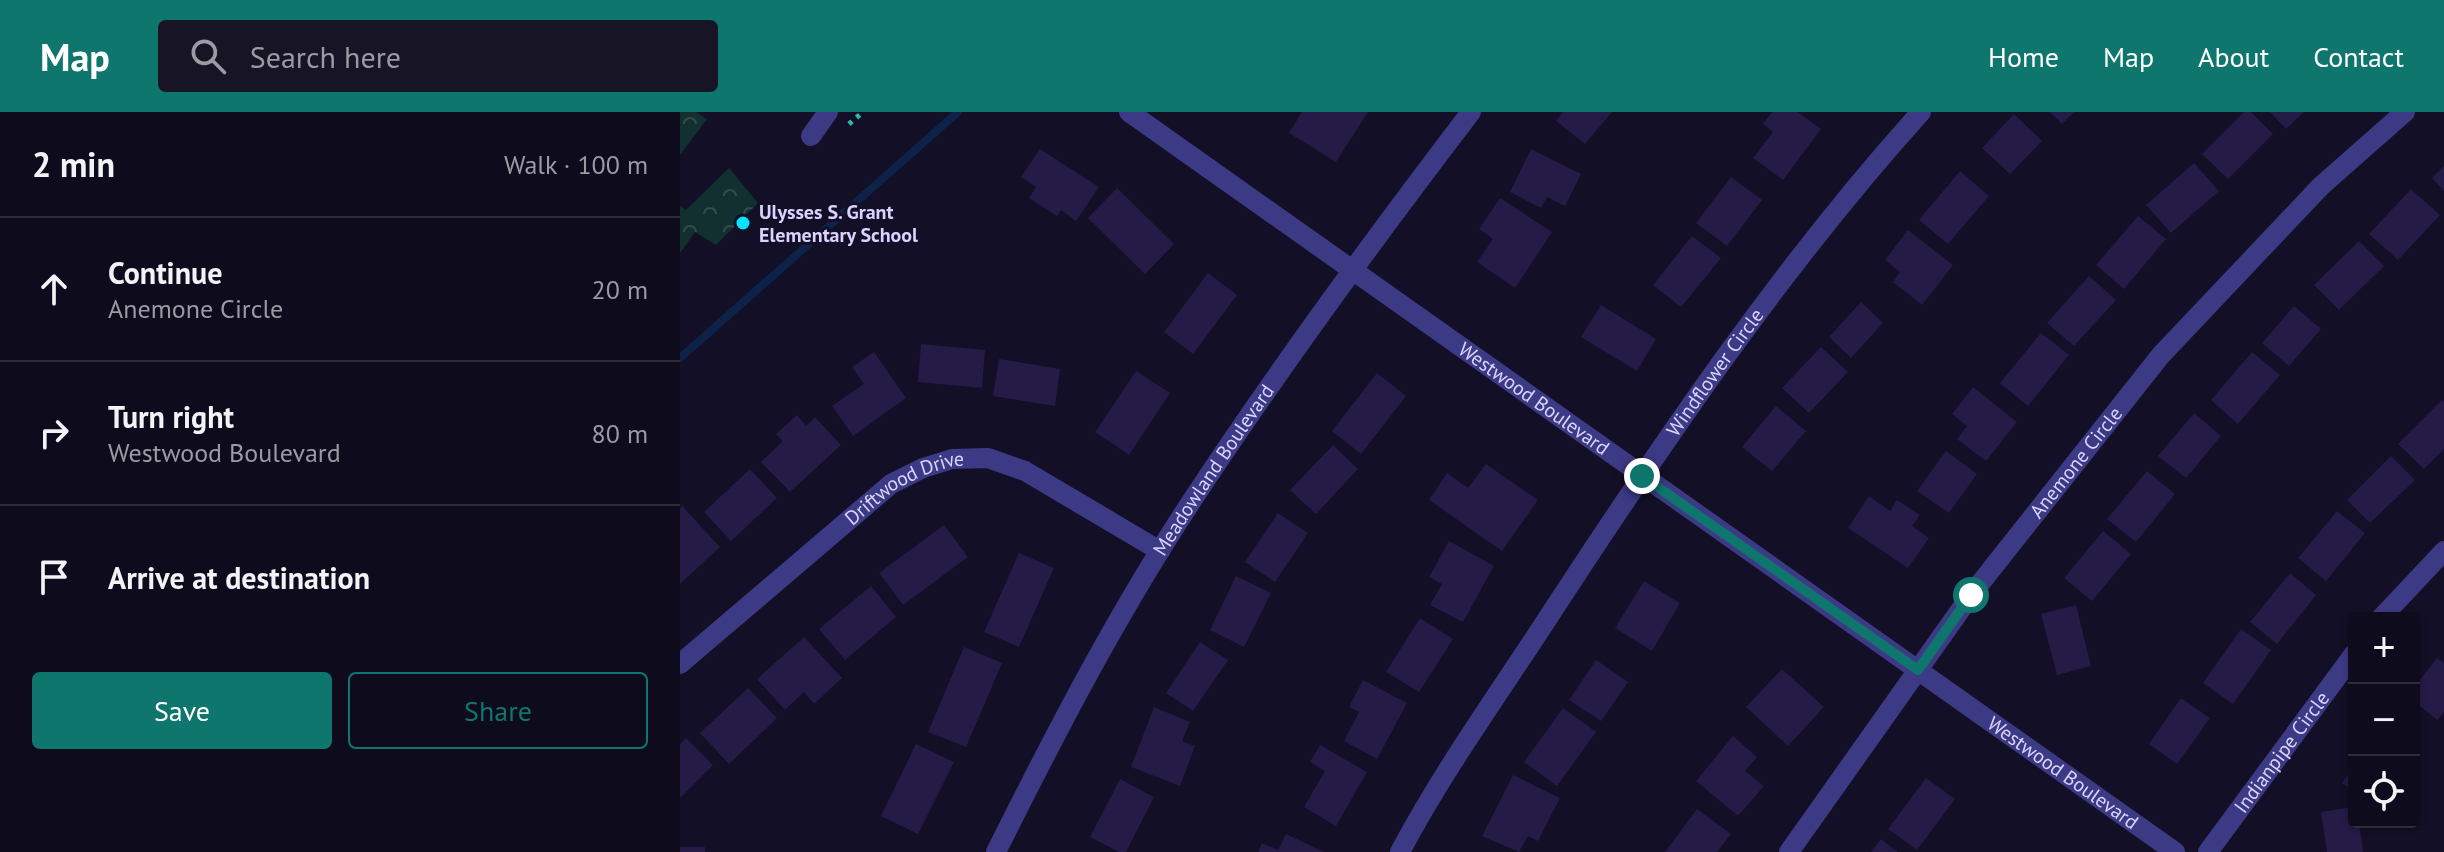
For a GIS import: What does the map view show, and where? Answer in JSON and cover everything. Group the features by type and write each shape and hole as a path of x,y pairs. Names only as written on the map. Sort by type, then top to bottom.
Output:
{"street":[{"path":"811,136 828,112"},
{"name":"Westwood Boulevard","path":"1129,112 2175,852"},
{"name":"Meadowland Boulevard","path":"996,852 1070,705 1191,502 1353,269 1471,112"},
{"name":"Windflower Circle","path":"1400,852 1492,702 1642,476 1773,294 1921,112"},
{"name":"Anemone Circle","path":"1789,852 1971,595 2066,471 2161,355 2321,186 2405,112"},
{"name":"Driftwood Drive","path":"680,664 891,484 923,468 952,459 988,458 1025,471 1160,551"},
{"path":"2387,612 2444,551"},
{"name":"Indianpipe Circle","path":"2208,852 2348,662"}],"green space":[{"path":"680,112 696,112 707,119 680,155"},
{"path":"729,168 758,203 716,245 695,232 680,253 680,206 686,210"}],"building":[{"path":"1302,112 1368,112 1336,162 1289,133"},
{"path":"1563,112 1612,112 1585,144 1556,121"},
{"path":"1772,112 1798,112 1821,129 1783,180 1753,158 1773,132 1763,124"},
{"path":"2050,112 2074,112 2062,124"},
{"path":"2244,112 2251,112 2273,134 2228,179 2202,154"},
{"path":"2270,112 2304,112 2286,129"},
{"path":"2014,114 2042,141 2010,174 1982,148"},
{"path":"1040,149 1099,187 1076,221 1061,210 1057,216 1029,198 1036,187 1021,177"},
{"path":"1531,149 1581,174 1565,206 1547,197 1541,208 1510,192"},
{"path":"2194,163 2219,191 2171,233 2146,205"},
{"path":"2444,166 2444,191 2432,178"},
{"path":"1960,171 1989,196 1948,244 1919,220"},
{"path":"1731,177 1762,200 1727,246 1696,223"},
{"path":"1117,188 1174,244 1145,274 1088,218"},
{"path":"2411,189 2440,215 2398,260 2369,234"},
{"path":"1500,198 1552,232 1515,288 1477,262 1493,239 1479,229"},
{"path":"2138,216 2166,239 2124,289 2096,265"},
{"path":"1908,230 1953,265 1922,305 1893,282 1900,272 1885,260"},
{"path":"1692,236 1721,258 1681,307 1653,285"},
{"path":"2359,241 2384,266 2339,310 2314,285"},
{"path":"1208,273 1237,295 1193,354 1164,332"},
{"path":"2089,276 2116,300 2074,346 2047,323"},
{"path":"1861,302 1883,323 1851,358 1829,337"},
{"path":"1601,305 1656,339 1637,371 1581,337"},
{"path":"2294,306 2321,329 2289,366 2262,343"},
{"path":"2041,333 2069,355 2028,406 2000,383"},
{"path":"921,344 985,350 982,388 918,382"},
{"path":"1821,347 1848,372 1809,413 1782,388"},
{"path":"874,352 906,398 853,436 832,406 864,384 852,367"},
{"path":"2252,352 2280,375 2238,424 2211,400"},
{"path":"999,359 1060,369 1055,406 993,396"},
{"path":"1136,371 1170,393 1129,455 1095,432"},
{"path":"1377,373 1406,396 1361,454 1332,431"},
{"path":"1973,387 2017,422 1986,461 1957,439 1967,426 1952,414"},
{"path":"2442,400 2444,449 2424,469 2398,444"},
{"path":"1776,406 1806,431 1772,471 1742,447"},
{"path":"2194,413 2221,436 2186,478 2158,456"},
{"path":"797,415 806,426 815,417 841,445 790,492 761,462 783,441 776,434"},
{"path":"1333,445 1358,469 1316,514 1290,490"},
{"path":"1946,451 1977,474 1949,513 1917,491"},
{"path":"2391,456 2415,480 2370,523 2347,500"},
{"path":"1486,464 1538,500 1502,551 1429,500 1447,473 1468,488"},
{"path":"750,469 777,498 731,541 704,512"},
{"path":"2147,471 2175,494 2136,542 2107,519"},
{"path":"1869,496 1890,511 1897,500 1920,515 1912,526 1929,538 1908,568 1848,528"},
{"path":"682,506 720,547 680,584 680,509"},
{"path":"2337,511 2365,533 2326,581 2298,558"},
{"path":"1278,513 1308,533 1275,582 1245,562"},
{"path":"944,525 968,557 903,605 879,573"},
{"path":"2103,531 2131,554 2092,601 2064,578"},
{"path":"1449,541 1494,566 1463,622 1430,605 1442,584 1429,577"},
{"path":"1019,553 1054,568 1019,647 984,632"},
{"path":"2290,573 2316,595 2277,644 2250,622"},
{"path":"1236,576 1271,593 1244,647 1210,630"},
{"path":"1644,581 1680,603 1652,651 1615,628"},
{"path":"871,586 896,617 845,660 819,629"},
{"path":"2076,605 2091,666 2057,675 2041,614"},
{"path":"1420,618 1453,639 1419,692 1386,672"},
{"path":"2241,629 2271,650 2233,704 2203,683"},
{"path":"804,637 842,678 814,704 804,692 785,710 757,679"},
{"path":"1200,642 1228,660 1193,711 1166,693"},
{"path":"964,647 1002,663 966,747 928,732"},
{"path":"2437,658 2444,663 2444,712 2437,720 2420,706 2420,679"},
{"path":"1596,660 1628,682 1601,721 1569,700"},
{"path":"1782,669 1824,707 1788,746 1746,707"},
{"path":"1363,680 1407,703 1377,759 1344,741 1359,712 1349,707"},
{"path":"748,688 777,718 729,764 700,733"},
{"path":"2181,698 2210,718 2177,764 2149,744"},
{"path":"1154,707 1190,722 1182,741 1195,746 1180,786 1131,767"},
{"path":"1563,708 1596,732 1557,786 1524,762"},
{"path":"1733,736 1757,757 1745,771 1764,786 1738,816 1696,781"},
{"path":"686,738 713,765 680,798 680,744"},
{"path":"916,744 954,762 918,834 881,816"},
{"path":"1320,745 1367,772 1336,826 1304,807 1325,771 1310,762"},
{"path":"1513,775 1560,798 1538,841 1528,836 1519,852 1482,836"},
{"path":"1926,778 1955,799 1917,850 1888,829"},
{"path":"1120,779 1154,797 1126,852 1119,852 1090,837"},
{"path":"2348,808 2348,828 2360,828 2363,852 2327,852 2321,812"},
{"path":"1697,809 1731,834 1717,852 1665,852"},
{"path":"1286,834 1324,852 1258,852 1262,843 1278,850"},
{"path":"1881,839 1898,852 1871,852"},
{"path":"680,847 705,847 705,852 680,852"}],"waterway":[{"path":"680,358 958,112"}],"place":[{"name":"Ulysses S. Grant Elementary School","path":"743,223"}],"route":[{"path":"1642,476 1918,670 1971,595"}]}
